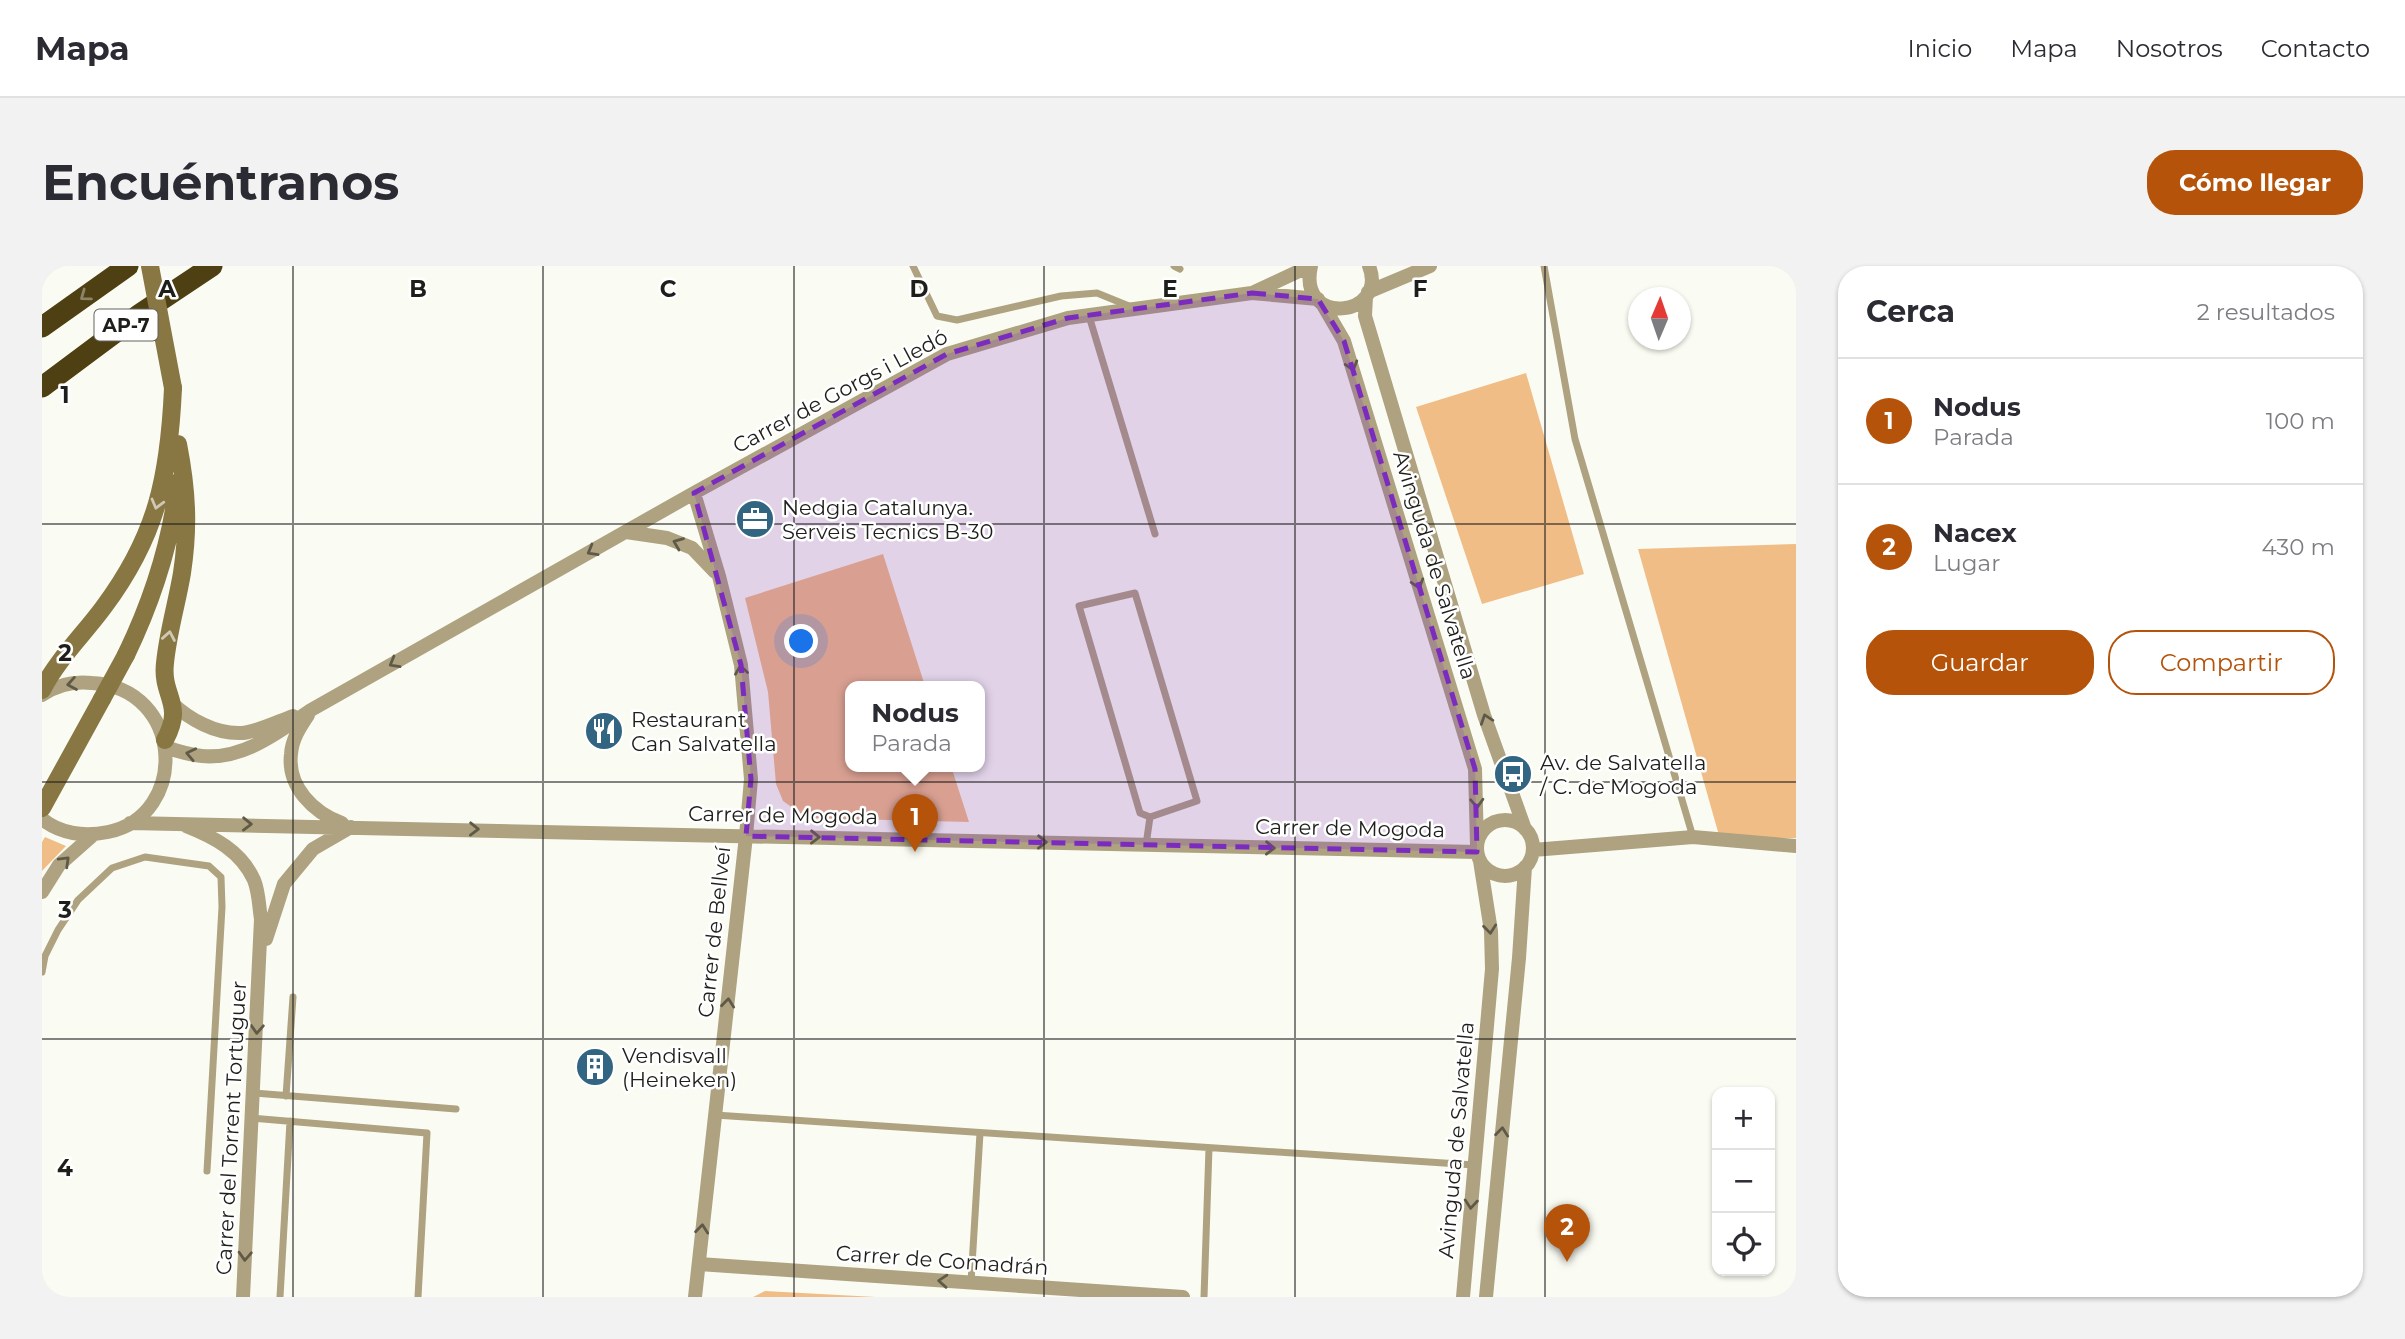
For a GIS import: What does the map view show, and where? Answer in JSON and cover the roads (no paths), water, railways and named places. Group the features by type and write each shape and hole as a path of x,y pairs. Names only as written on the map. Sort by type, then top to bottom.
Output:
{"highway":[{"name":"AP-7","path":"42,327 128,266"},
{"name":"AP-7","path":"42,387 140,314 212,266"}],"main road":[{"path":"150,266 173,388 178,444 188,504 182,573 164,666 174,716 165,743"},
{"path":"42,690 125,577 149,532 163,479 170,436 173,388"},
{"path":"42,808 126,655 152,597 166,552 176,497 178,444"}],"street":[{"name":"Carrer de Gorgs i Lledó","path":"1252,293 1310,266"},
{"name":"Avinguda de Salvatella","path":"1310,266 1309,285 1344,341 1475,769 1478,853 1491,931 1492,970 1463,1297"},
{"name":"Avinguda de Salvatella","path":"1369,266 1371,286 1367,294 1365,316 1484,715 1525,830"},
{"path":"1367,294 1430,266"},
{"name":"Carrer de Gorgs i Lledó","path":"165,743 201,756 221,757 262,743 311,710 626,531 947,354 1068,318 1252,293 1320,302 1332,309 1347,309 1357,305 1367,294"},
{"name":"Carrer de Bellveí","path":"694,494 719,576 741,666 751,779 695,1297"},
{"path":"626,531 667,538 692,548 719,576"},
{"path":"42,695 74,681 111,684 135,696 147,708 165,743 164,776 157,793 148,807 130,823 113,831 93,835 75,834 49,825 42,819"},
{"name":"Carrer de Gorgs i Lledó","path":"172,702 205,726 241,734 311,710"},
{"path":"311,710 296,735 290,756 295,782 306,802 327,818 351,827"},
{"path":"1507,821 1518,824 1525,830 1531,838 1533,850 1525,867 1515,874 1505,876 1487,870 1478,853 1486,828 1497,822 1507,821"},
{"name":"Carrer de Mogoda","path":"130,823 1478,853"},
{"name":"Carrer del Torrent Tortuguer","path":"178,823 215,838 237,856 254,881 261,919 243,1297"},
{"name":"Carrer del Torrent Tortuguer","path":"261,961 284,884 313,849 351,827"},
{"path":"42,892 59,865 93,835"},
{"path":"1533,850 1693,837 1796,846"},
{"name":"Avinguda de Salvatella","path":"1486,1297 1525,867"},
{"name":"Carrer de Comadrán","path":"699,1264 1182,1297"}],"lane":[{"path":"913,266 937,316 957,320 1060,296 1097,293 1136,309"},
{"path":"1544,266 1575,439 1693,837"},
{"path":"1088,316 1156,534"},
{"path":"1135,593 1197,801 1150,817 1140,813 1079,606 1135,593"},
{"path":"1146,845 1150,817"},
{"path":"42,972 45,956 71,910 112,868 145,857 209,866 220,877 222,907 207,1171"},
{"path":"286,1096 293,997"},
{"path":"253,1093 456,1109"},
{"path":"715,1115 1475,1166"},
{"path":"252,1118 426,1133 418,1297"},
{"path":"280,1297 290,1121"},
{"path":"971,1283 980,1133"},
{"path":"1204,1297 1209,1148"}],"place":[{"name":"Nedgia Catalunya. Serveis Tecnics B-30","path":"755,519"},
{"name":"Restaurant Can Salvatella","path":"604,731"},
{"name":"Av. de Salvatella / C. de Mogoda","path":"1513,774"},
{"name":"Nodus","path":"915,852"},
{"name":"Vendisvall (Heineken)","path":"595,1067"},
{"name":"Nacex","path":"1567,1262"}]}
